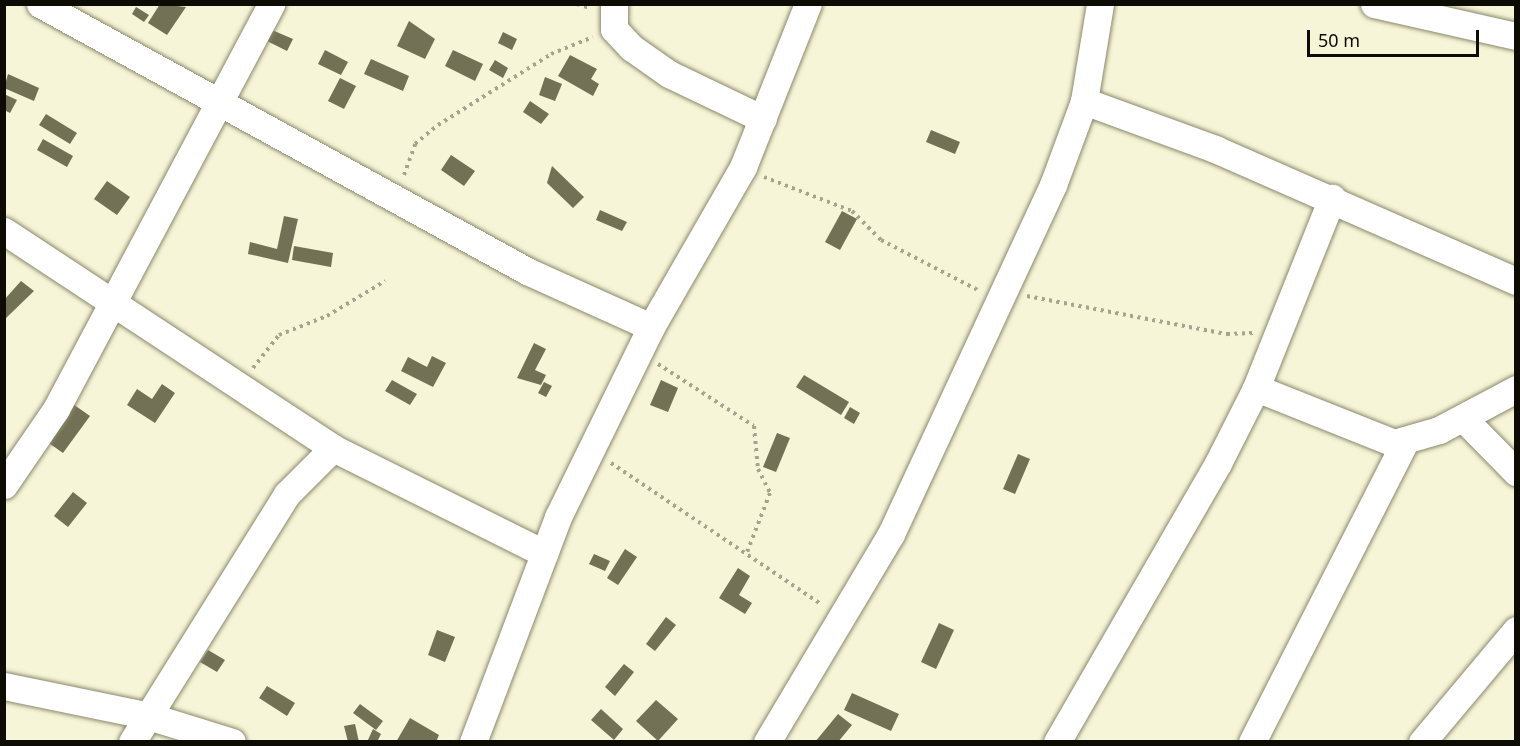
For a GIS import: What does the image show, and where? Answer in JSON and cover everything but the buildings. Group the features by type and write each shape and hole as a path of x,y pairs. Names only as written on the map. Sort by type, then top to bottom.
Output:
{"street":[{"path":"40,4 215,105 398,199 527,270 651,327"},
{"path":"4,485 56,409 215,105 271,4"},
{"path":"473,741 544,553 590,449 651,327 743,167 808,4"},
{"path":"767,741 843,619 912,492 1004,293 1084,101 1100,4"},
{"path":"1374,4 1515,36"},
{"path":"614,17 669,74 764,119"},
{"path":"1084,101 1332,198 1515,281"},
{"path":"1057,741 1256,388 1332,198"},
{"path":"4,231 112,301 241,390 333,448 544,553"},
{"path":"1256,388 1384,440 1405,442 1463,418 1515,389"},
{"path":"1463,418 1515,471"},
{"path":"1252,741 1405,442"},
{"path":"132,741 145,715 216,614 287,494 333,448"},
{"path":"1422,741 1515,630"},
{"path":"4,686 145,715 232,741"}],"path":[{"path":"398,199 411,152 438,125 614,17"},
{"path":"743,167 852,211 881,240 955,281 1004,293 1227,334 1280,330"},
{"path":"241,390 279,335 327,316 385,281"},
{"path":"640,352 754,426 758,469 770,493 746,555"},
{"path":"590,449 843,619"}]}
